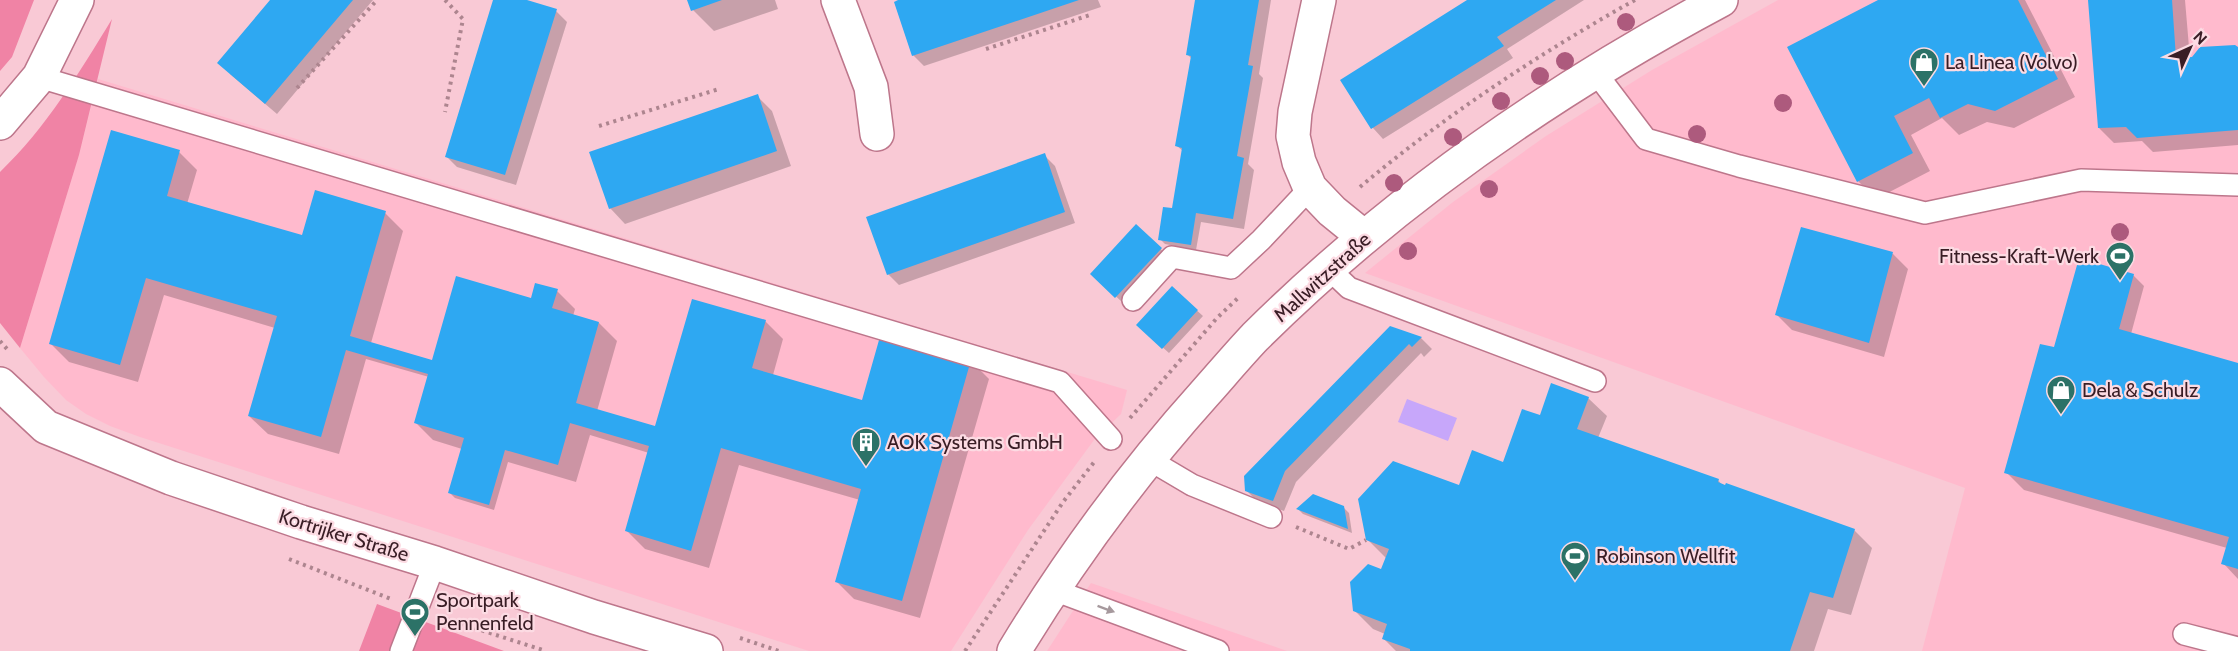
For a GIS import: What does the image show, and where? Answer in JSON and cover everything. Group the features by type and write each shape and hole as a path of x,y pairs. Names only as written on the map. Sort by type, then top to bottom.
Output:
{"street":[{"path":"0,123 39,76 77,0"},
{"path":"838,0 871,87 877,134"},
{"path":"1319,0 1295,112 1293,136 1299,162 1310,188 1332,211 1364,237"},
{"name":"Mallwitzstraße","path":"1014,651 1051,589 1148,459 1254,338 1364,237 1480,148 1596,73 1721,0"},
{"name":"Kortrijker Straße","path":"0,384 46,428 171,478 594,617 706,651"}],"lane":[{"path":"1596,73 1646,139 1739,166 1925,213 2081,180 2238,185"},
{"path":"39,76 1060,382 1112,439"},
{"path":"1133,300 1172,257 1231,268 1310,188"},
{"path":"1329,269 1349,288 1595,381"},
{"path":"1148,459 1192,485 1271,517"},
{"path":"401,651 435,563"},
{"path":"1051,589 1218,651"},
{"path":"2184,634 2238,648"}],"path":[{"path":"297,88 377,0"},
{"path":"445,0 463,19 446,112"},
{"path":"986,49 1090,15"},
{"path":"599,126 719,89"},
{"path":"1271,517 1349,549 1366,540"}],"shaded area":[{"path":"0,0 34,0 12,57 0,71"},
{"path":"1778,0 2238,0 2238,651 1922,651 1965,488 1365,273 1453,202 1546,136 1652,70"},
{"path":"112,19 79,155 20,348 0,323 0,172 47,118"},
{"path":"98,79 1127,390 1121,414 1094,440 1028,530 951,651 809,651 140,437 86,414 66,400 20,348 79,155"},
{"path":"1407,399 1457,418 1448,441 1398,422"},
{"path":"1091,583 1287,651 1047,651"},
{"name":"Sportpark Pennenfeld","path":"377,604 504,651 359,651"}],"building":[{"path":"270,0 353,0 265,104 217,63"},
{"path":"493,0 527,0 557,9 505,175 445,157"},
{"path":"687,0 722,0 691,11"},
{"path":"898,0 1079,0 912,56 894,2"},
{"path":"1195,0 1259,0 1248,65 1253,66 1237,156 1244,158 1233,219 1196,213 1191,245 1158,240 1163,207 1172,208 1182,148 1175,146 1191,56 1186,55"},
{"path":"1467,0 1556,0 1497,37 1504,46 1371,129 1340,80"},
{"name":"La Linea (Volvo)","path":"1878,0 2018,0 2058,79 1995,111 1968,104 1940,118 1929,98 1894,116 1913,153 1857,182 1787,47"},
{"path":"2088,0 2172,0 2176,58 2192,57 2200,47 2235,45 2238,47 2238,130 2137,138 2126,127 2098,128"},
{"path":"758,94 777,151 609,209 589,152"},
{"path":"111,130 180,150 167,196 302,235 315,190 386,211 350,336 432,360 456,276 531,298 535,283 558,289 552,308 599,322 576,403 655,426 692,299 766,320 752,368 862,400 881,333 971,360 902,601 835,582 861,489 721,448 691,551 625,531 649,446 570,423 558,465 505,450 489,505 448,493 464,438 414,423 428,374 346,350 321,437 248,416 277,316 146,278 120,365 49,344"},
{"path":"1045,153 1065,212 887,275 866,217"},
{"path":"1136,224 1162,248 1115,298 1090,274"},
{"path":"1801,227 1893,252 1869,343 1775,315"},
{"path":"2079,258 2134,274 2119,329 2238,363 2238,569 2221,564 2229,537 2004,473 2040,344 2054,347"},
{"path":"1172,286 1198,310 1162,349 1136,325"},
{"path":"1390,326 1422,337 1412,347 1409,344 1285,471 1273,501 1245,491 1244,476"},
{"path":"1551,383 1589,397 1577,429 1719,479 1718,482 1725,485 1726,483 1855,529 1833,598 1810,592 1790,651 1410,651 1410,649 1382,639 1387,624 1353,611 1350,582 1368,564 1381,569 1389,549 1366,540 1358,499 1393,461 1459,485 1472,450 1503,462 1522,409 1540,415"},
{"path":"1313,494 1344,506 1348,529 1296,509"}],"place":[{"name":"La Linea (Volvo)","path":"1924,88"},
{"name":"Fitness-Kraft-Werk","path":"2120,282"},
{"name":"Dela & Schulz","path":"2061,416"},
{"name":"AOK Systems GmbH","path":"866,468"},
{"name":"Robinson Wellfit","path":"1575,582"},
{"name":"Sportpark Pennenfeld","path":"415,638"}]}
